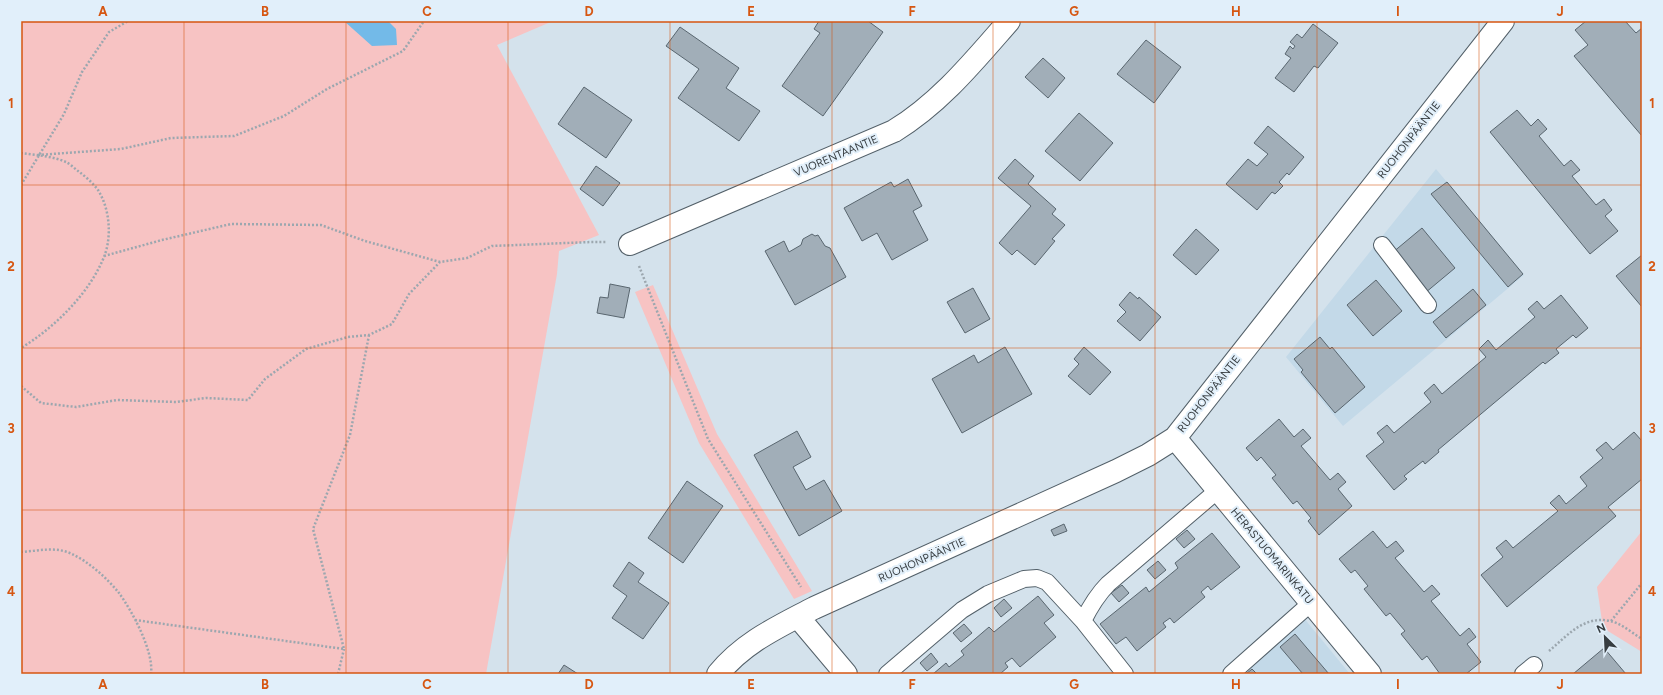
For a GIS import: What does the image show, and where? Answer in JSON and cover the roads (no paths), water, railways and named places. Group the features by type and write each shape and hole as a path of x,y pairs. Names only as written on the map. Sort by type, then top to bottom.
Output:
{"street":[{"name":"VUORENTAANTIE","path":"630,244 894,132 914,119 931,105 974,62 1009,21"},
{"name":"RUOHONPÄÄNTIE","path":"718,674 741,650 757,638 806,612 1116,471 1148,455 1174,438 1504,21"},
{"name":"HERASTUOMARINKATU","path":"1174,438 1370,674"},
{"path":"806,612 846,674"}],"lane":[{"path":"1382,245 1428,305"},
{"path":"1083,622 1093,601 1108,584 1218,490"},
{"path":"887,674 962,610 988,594 1024,579 1037,578 1047,582 1083,622 1125,674"},
{"path":"1231,674 1311,603"}],"water":[{"path":"344,21 388,21 396,29 397,45 372,46"}]}
